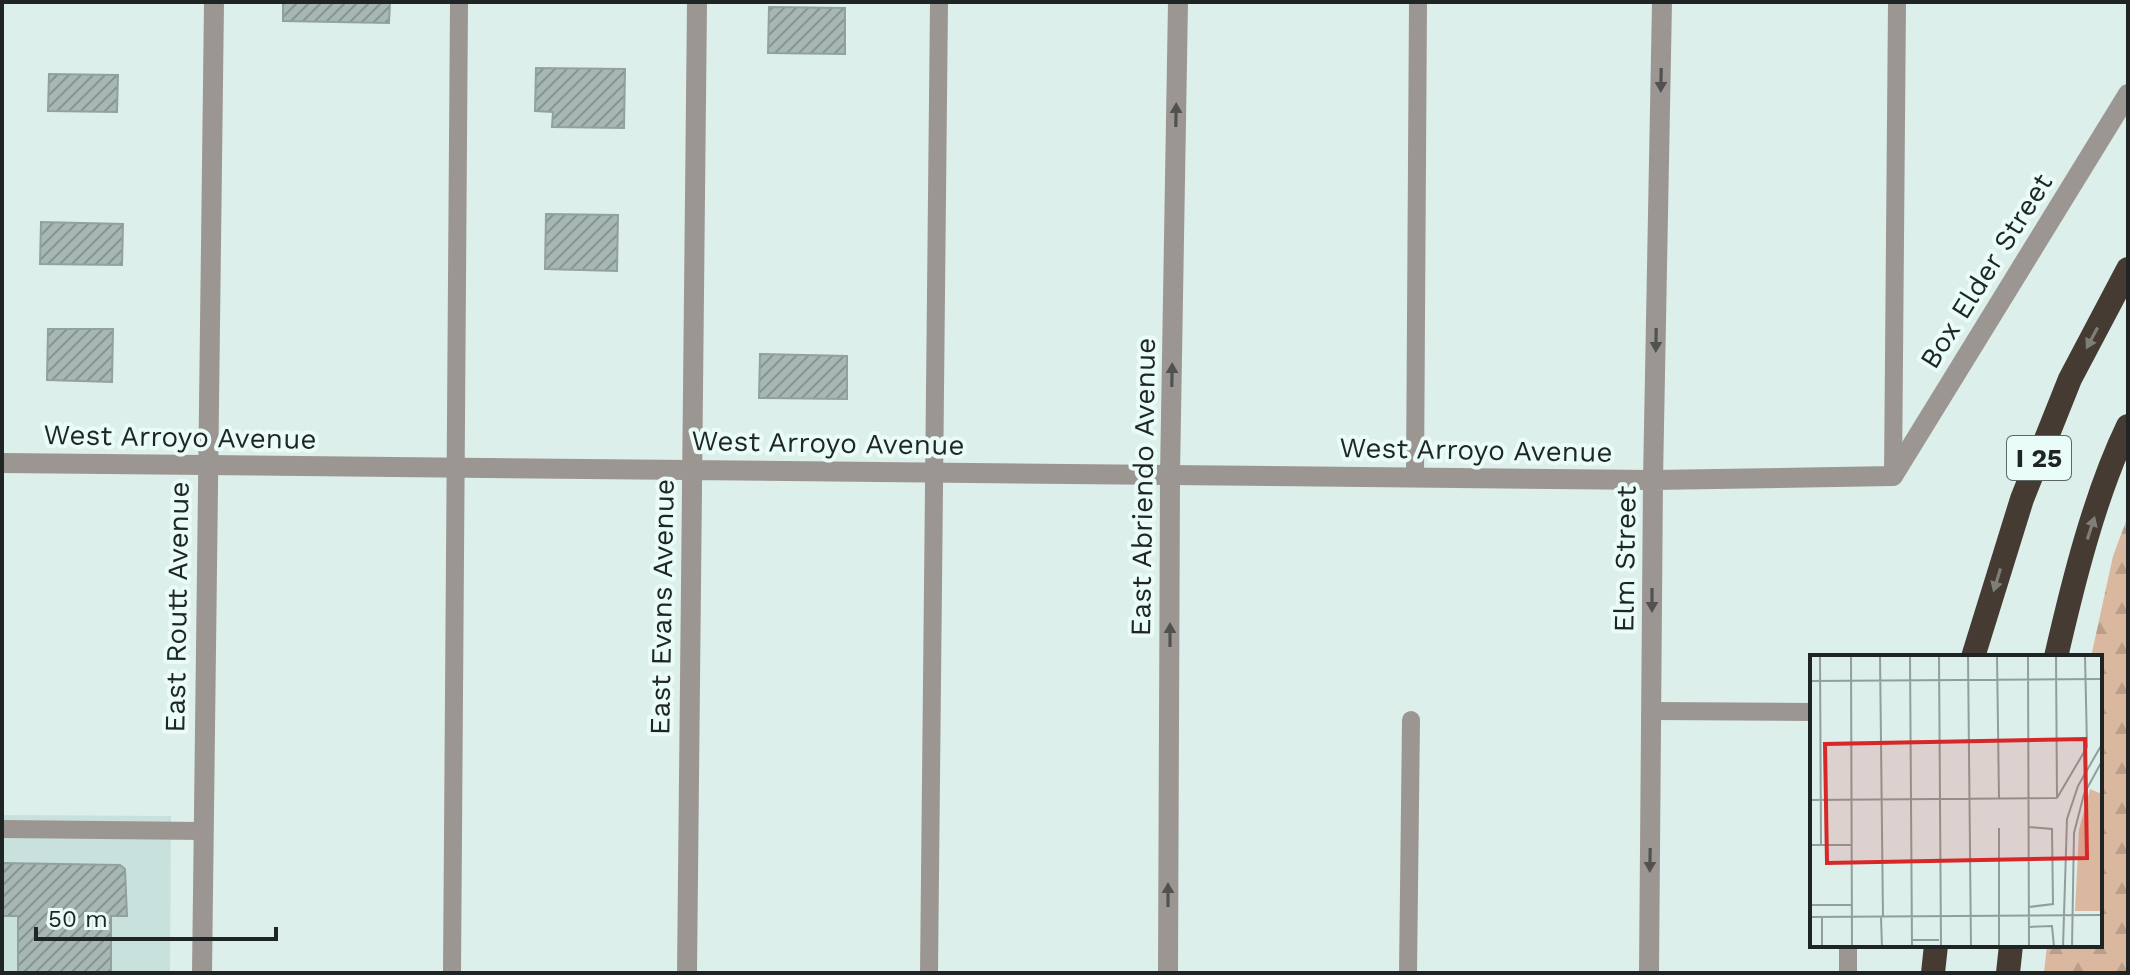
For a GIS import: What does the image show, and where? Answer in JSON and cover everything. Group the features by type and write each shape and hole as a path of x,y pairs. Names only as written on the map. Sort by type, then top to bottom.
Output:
{"highway":[{"name":"I 25","path":"1974,655 2022,499 2070,379 2128,269"},
{"name":"I 25","path":"2056,655 2073,584 2118,447 2128,426"},
{"path":"1933,973 1936,947"},
{"path":"2008,973 2011,947"}],"street":[{"name":"East Routt Avenue","path":"202,973 214,2"},
{"name":"East Evans Avenue","path":"687,973 697,2"},
{"name":"East Abriendo Avenue","path":"1168,973 1170,475 1178,2"},
{"name":"Elm Street","path":"1649,973 1653,480 1662,2"},
{"name":"Box Elder Street","path":"1893,476 2128,94"},
{"name":"West Arroyo Avenue","path":"2,463 1653,480 1893,476"}],"lane":[{"path":"452,973 459,2"},
{"path":"929,973 939,2"},
{"path":"1415,478 1418,2"},
{"path":"1893,476 1897,2"},
{"path":"1652,711 1810,712"},
{"path":"1408,973 1411,720"},
{"path":"2,829 203,831"},
{"path":"1848,947 1848,973"}],"shaded area":[{"path":"2,815 171,816 170,973 2,973"}],"green space":[{"path":"2128,516 2128,973 2044,973 2047,947 2102,947 2102,655 2091,655 2113,556"}],"building":[{"path":"283,2 390,2 389,23 283,21"},
{"path":"769,7 845,8 845,54 768,53"},
{"path":"536,68 625,69 624,128 552,127 553,112 535,111"},
{"path":"49,74 118,75 117,112 48,111"},
{"path":"546,214 618,215 617,271 545,269"},
{"path":"41,222 123,224 122,265 40,264"},
{"path":"48,329 113,329 112,382 47,380"},
{"path":"760,354 847,356 847,399 759,398"},
{"path":"2,863 120,865 125,869 127,916 111,916 111,973 18,973 18,916 2,916"}]}
